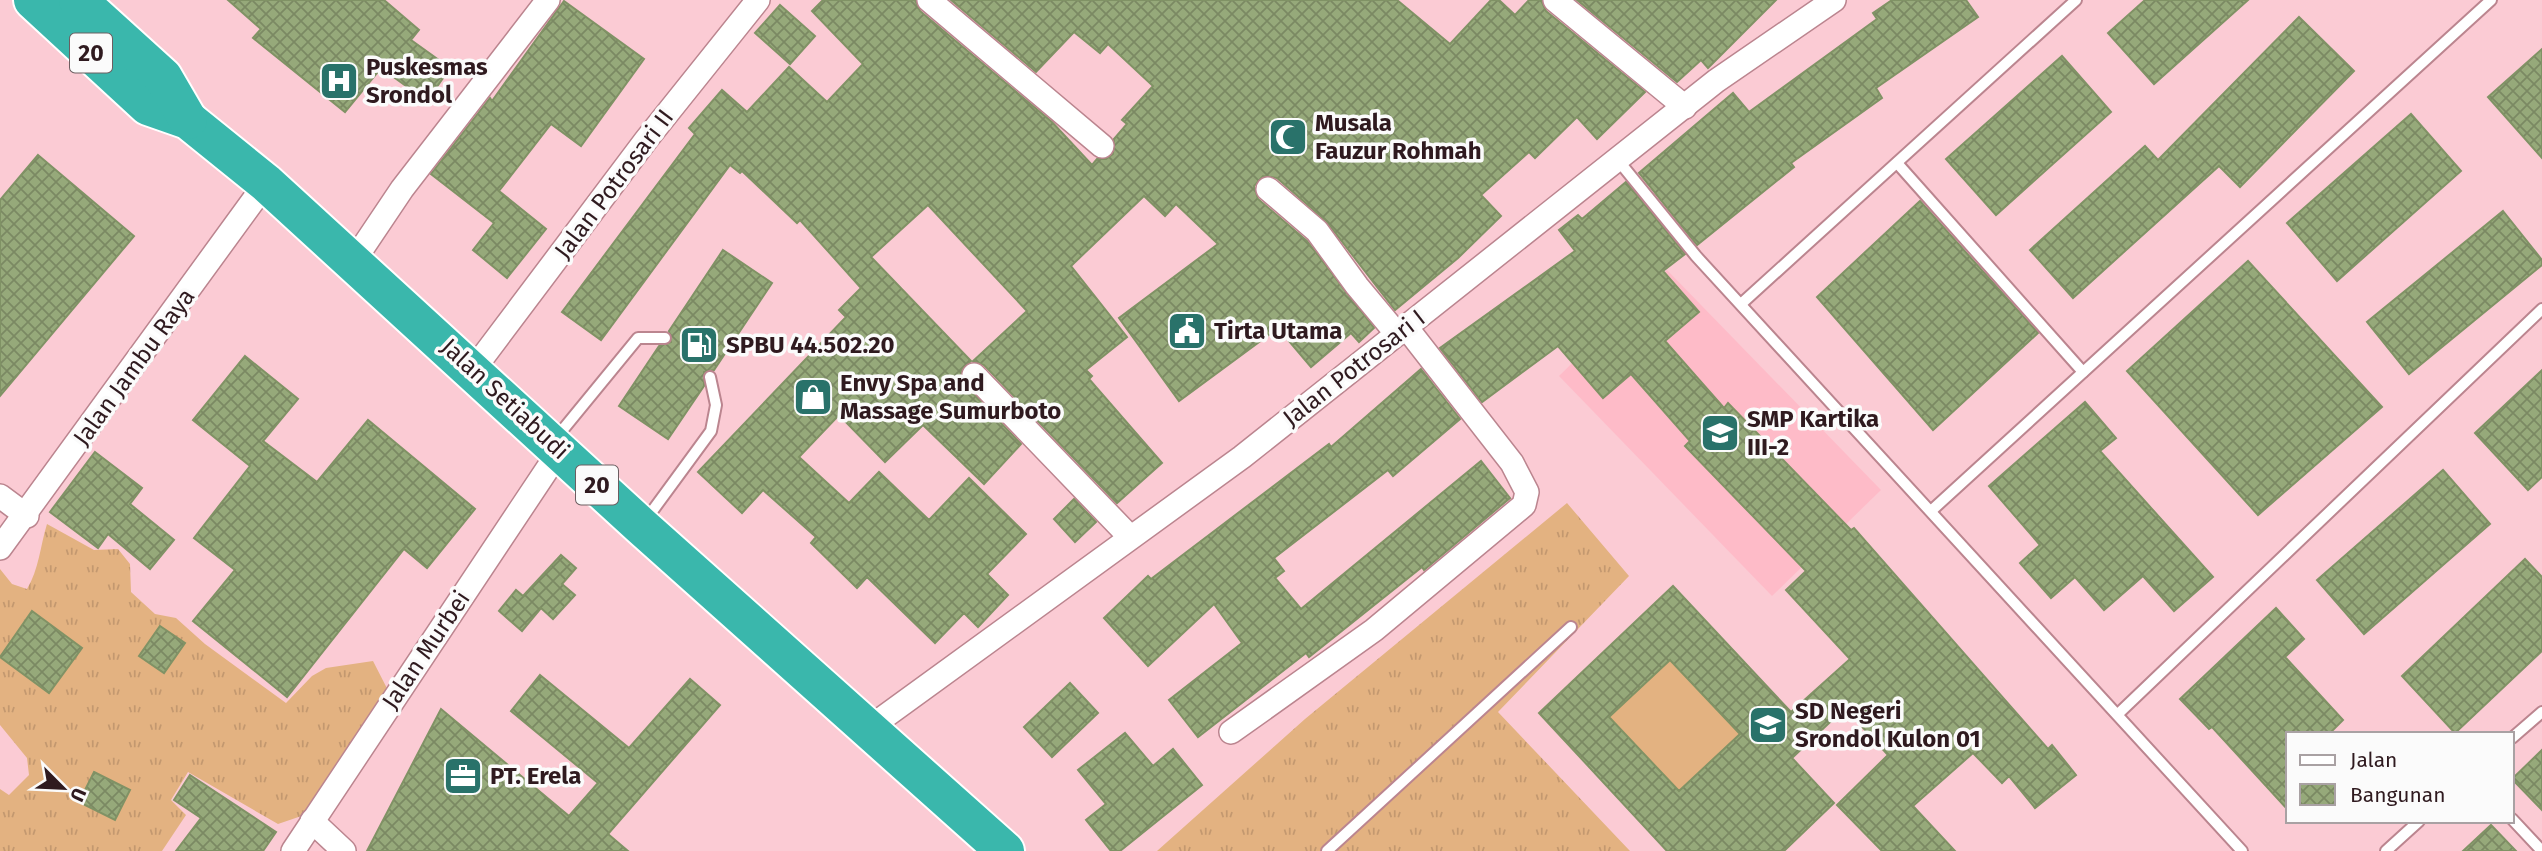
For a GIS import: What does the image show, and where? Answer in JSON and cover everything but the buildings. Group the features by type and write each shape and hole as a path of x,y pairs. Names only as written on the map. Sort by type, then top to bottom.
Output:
{"highway":[{"name":"Jalan Setiabudi","path":"33,0 148,106 188,120 266,183 641,526 1005,851"},
{"name":"Jalan Setiabudi","path":"78,0 163,77 188,120"}],"street":[{"path":"354,262 402,189 548,0"},
{"name":"Jalan Potrosari II","path":"473,370 646,140 758,0"},
{"path":"929,0 1102,146"},
{"path":"1555,0 1685,107"},
{"name":"Jalan Potrosari I","path":"869,729 1242,457 1716,81 1834,0"},
{"name":"Jalan Jambu Raya","path":"0,548 27,516 266,183"},
{"path":"1231,732 1374,630 1524,505 1527,492 1512,463 1402,331 1357,286 1317,231 1268,189"},
{"path":"974,375 1130,537"},
{"name":"Jalan Murbei","path":"293,851 556,447"},
{"path":"0,496 27,516"},
{"path":"313,821 344,851"}],"lane":[{"path":"1741,304 2076,0"},
{"path":"1931,511 2491,0"},
{"path":"1618,159 1696,256 2242,851"},
{"path":"1897,163 2083,372"},
{"path":"2118,714 2542,309"},
{"path":"556,447 638,338 665,338"},
{"path":"641,526 711,430 716,405 710,377"},
{"path":"1327,851 1571,627"},
{"path":"2514,736 2542,712"},
{"path":"2514,821 2542,851"},
{"path":"2386,851 2417,823"}],"shaded area":[{"name":"SMP Kartika III-2","path":"1667,270 1881,490 1772,596 1559,376"}],"green space":[{"path":"1567,503 1629,576 1498,712 1630,851 1157,851 1305,719"},
{"path":"47,524 94,550 118,549 130,564 131,592 155,614 176,618 205,644 286,703 312,676 326,668 373,661 395,704 322,809 278,824 188,772 171,800 186,815 162,851 0,851 0,789 9,795 29,775 27,758 0,725 0,569 12,584 27,589 37,566"},
{"path":"1670,660 1740,734 1679,791 1609,717"}],"place":[{"name":"Puskesmas Srondol","path":"339,81"},
{"name":"Musala Fauzur Rohmah","path":"1288,137"},
{"name":"Tirta Utama","path":"1187,331"},
{"name":"SPBU 44.502.20","path":"699,345"},
{"name":"Envy Spa and Massage Sumurboto","path":"813,397"},
{"name":"SMP Kartika III-2","path":"1720,433"},
{"name":"SD Negeri Srondol Kulon 01","path":"1768,725"},
{"name":"PT. Erela","path":"463,776"}]}
